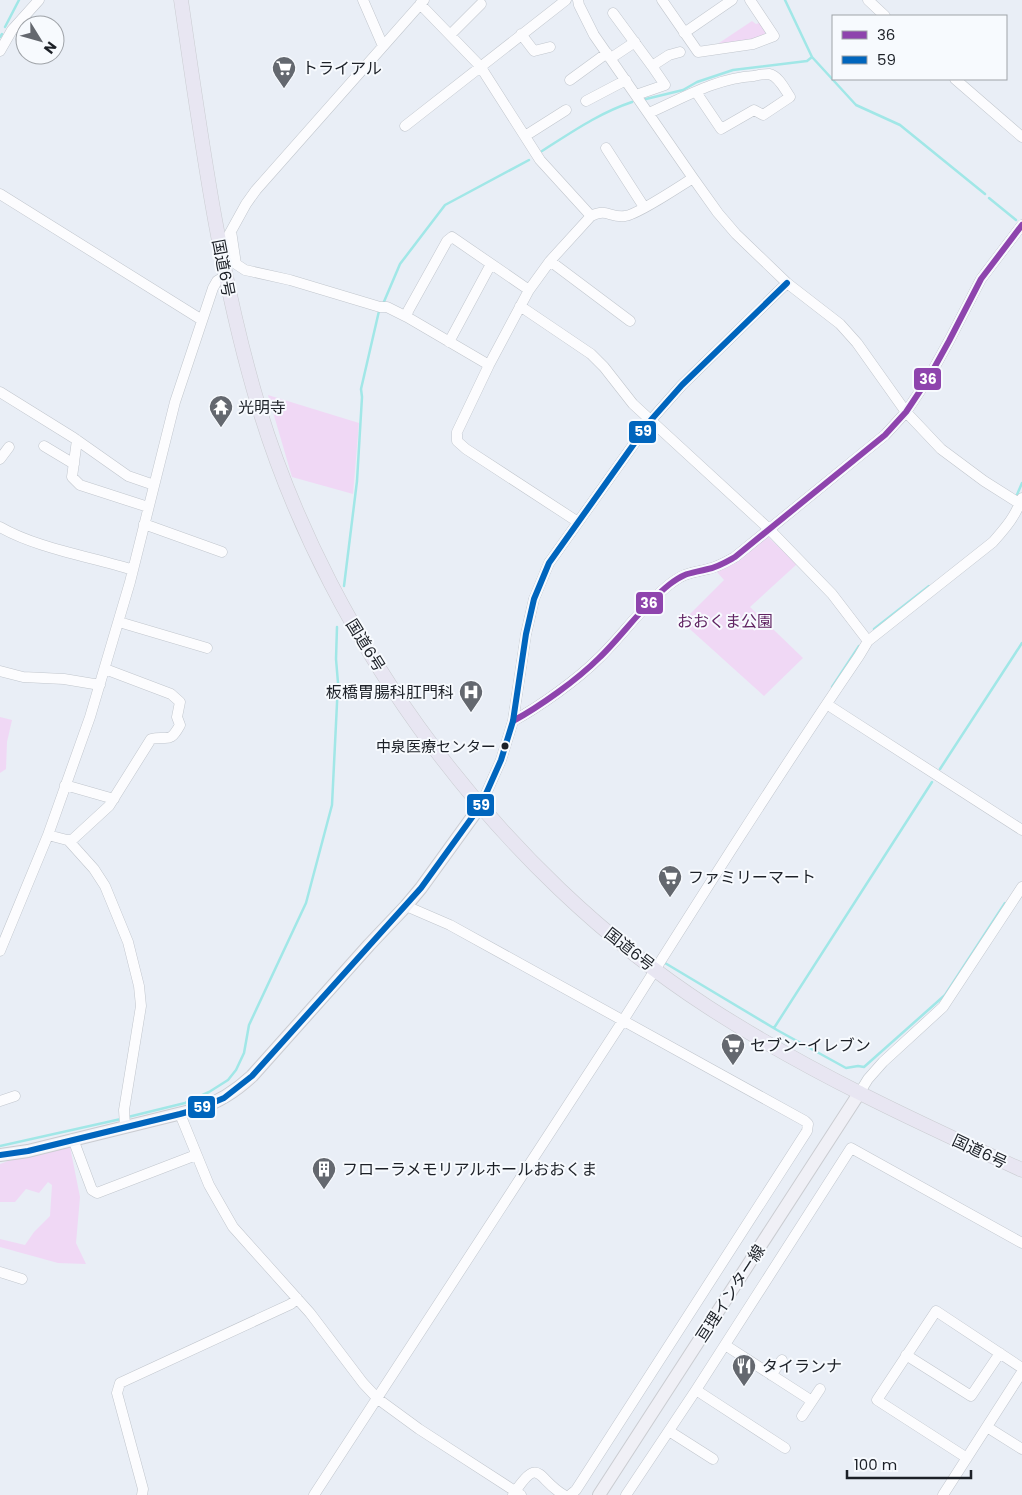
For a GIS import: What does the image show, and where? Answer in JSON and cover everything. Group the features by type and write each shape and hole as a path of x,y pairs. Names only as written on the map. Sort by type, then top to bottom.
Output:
{"highway":[{"name":"国道6号","path":"181,0 225,276 248,368 271,444 302,524 343,609 404,706 481,805 530,859 576,903 655,969 707,1006 814,1069 940,1132 1022,1170"}],"main road":[{"path":"0,1155 180,1114 224,1098 252,1076 406,906 426,882 481,805"},
{"name":"亘理インター線","path":"599,1495 860,1092"}],"street":[{"path":"0,51 12,30 39,0"},
{"path":"364,0 383,46"},
{"path":"405,126 566,0"},
{"path":"314,1495 868,641 993,542 1017,512 1021,502 984,481 941,449 906,412 852,337 840,324 787,283 736,234 693,178 594,34 578,0"},
{"path":"662,0 698,52 753,44 774,36 750,0"},
{"path":"684,33 732,0"},
{"path":"868,0 884,15"},
{"path":"220,251 256,190 422,2 450,36 480,66 540,160 591,216"},
{"path":"450,36 481,4"},
{"path":"613,13 665,85 636,95"},
{"path":"521,34 534,51 550,47"},
{"path":"570,80 634,42"},
{"path":"652,66 669,55 680,52"},
{"path":"649,113 722,80 740,77 770,74 776,78 790,97 763,115 754,110 721,129 696,92"},
{"path":"586,102 626,80"},
{"path":"956,80 1022,137"},
{"path":"525,136 566,110"},
{"path":"606,148 644,207"},
{"path":"578,522 457,442 456,432 529,290 550,262 591,216 599,212 625,216 693,178"},
{"path":"0,194 202,320"},
{"path":"513,722 588,668 653,600 672,583 690,572 724,564 885,435 906,412 928,379 950,342 981,280 1021,227"},
{"path":"231,231 236,264 245,270 290,280 387,307 489,365"},
{"path":"407,318 408,311 447,241 452,237 529,290"},
{"path":"550,262 630,321"},
{"path":"449,342 491,264"},
{"path":"0,951 48,835 100,685 133,570 176,402 213,288 217,280 225,276"},
{"path":"481,805 501,760 513,722 526,634 534,599 549,562 651,420 682,385 787,283"},
{"path":"520,306 591,354 604,367 633,404 768,529 832,594 868,641"},
{"path":"0,392 77,440 128,476 154,485"},
{"path":"77,440 72,477 80,484 148,507"},
{"path":"44,446 74,464"},
{"path":"0,460 9,447"},
{"path":"144,524 222,552"},
{"path":"0,527 10,534 133,570"},
{"path":"119,622 207,648"},
{"path":"48,835 72,840 114,799 138,757 151,739 165,739 174,736 180,725 177,717 180,702 171,694 105,669"},
{"path":"0,671 23,677 64,679 100,685"},
{"path":"828,705 1022,830"},
{"path":"65,785 114,799"},
{"path":"68,840 94,869 105,886 128,942 139,986 141,1006 124,1110 126,1126"},
{"path":"860,1092 868,1079 884,1062 943,1007 1022,888"},
{"path":"406,906 450,925 808,1124 807,1131 685,1323 576,1490 570,1495"},
{"path":"0,1100 15,1096"},
{"path":"180,1114 209,1185 233,1227 310,1313 357,1376 378,1399 516,1494 523,1479 534,1472 543,1476 564,1495"},
{"path":"73,1139 92,1190 97,1193 196,1155"},
{"path":"626,1495 696,1390 851,1148 1022,1243"},
{"path":"0,1272 22,1279"},
{"path":"142,1495 143,1489 117,1392 120,1383 291,1304 297,1298"},
{"path":"967,1458 877,1400 936,1311 1022,1368"},
{"path":"724,1345 812,1401"},
{"path":"906,1355 971,1396 1000,1353"},
{"path":"771,1376 782,1360"},
{"path":"943,1495 986,1427 1018,1387 1022,1372"},
{"path":"802,1416 820,1389"},
{"path":"696,1390 785,1448"},
{"path":"986,1427 1022,1449"},
{"path":"669,1431 713,1459"}],"green space":[{"path":"752,21 756,24 759,23 766,30 764,37 721,45 719,43"},
{"path":"268,395 359,423 353,494 292,477"},
{"name":"おおくま公園","path":"768,537 797,564 750,607 803,658 764,696 682,622 724,580 716,571 735,562"},
{"path":"0,717 12,720 7,742 6,769 0,773"},
{"path":"70,1147 80,1197 76,1243 86,1264 58,1263 0,1247 0,1239 25,1245 34,1232 50,1216 52,1185 48,1182 39,1193 26,1189 15,1202 0,1202 0,1164"}],"waterway":[{"path":"5,27 19,0"},
{"path":"646,99 683,90 697,82 733,70 807,61 812,57 785,0"},
{"path":"812,57 832,79"},
{"path":"833,80 856,105 900,125 985,194"},
{"path":"542,151 597,117 632,102"},
{"path":"383,304 400,264 445,205 529,160"},
{"path":"989,198 1016,220"},
{"path":"344,586 357,481 361,389 379,311"},
{"path":"1016,497 1022,483"},
{"path":"874,629 929,586"},
{"path":"128,1117 185,1103 209,1092 228,1080 236,1070 244,1053 249,1025 306,903 332,805 338,683 336,659 337,627"},
{"path":"940,769 1022,643"},
{"path":"832,687 859,646"},
{"path":"774,1028 932,782"},
{"path":"665,963 777,1030 846,1068 864,1067 945,995 1005,903"},
{"path":"0,1146 121,1119"}],"transit line":[{"name":"36","path":"513,721 558,692 580,675 608,649 651,601 675,580 684,575 715,567 735,557 885,435 906,412 928,379 981,279 1022,225"},
{"name":"59","path":"0,1155 28,1151 198,1109 224,1098 252,1076 421,888 481,805 501,760 513,721 526,634 534,599 549,563 651,420 682,385 787,283"}],"place":[{"name":"トライアル","path":"284,89"},
{"name":"光明寺","path":"221,428"},
{"name":"板橋胃腸科肛門科","path":"471,713"},
{"name":"中泉医療センター","path":"505,746"},
{"name":"ファミリーマート","path":"670,898"},
{"name":"セブン-イレブン","path":"733,1066"},
{"name":"フローラメモリアルホールおおくま","path":"324,1190"},
{"name":"タイランナ","path":"744,1387"}]}
